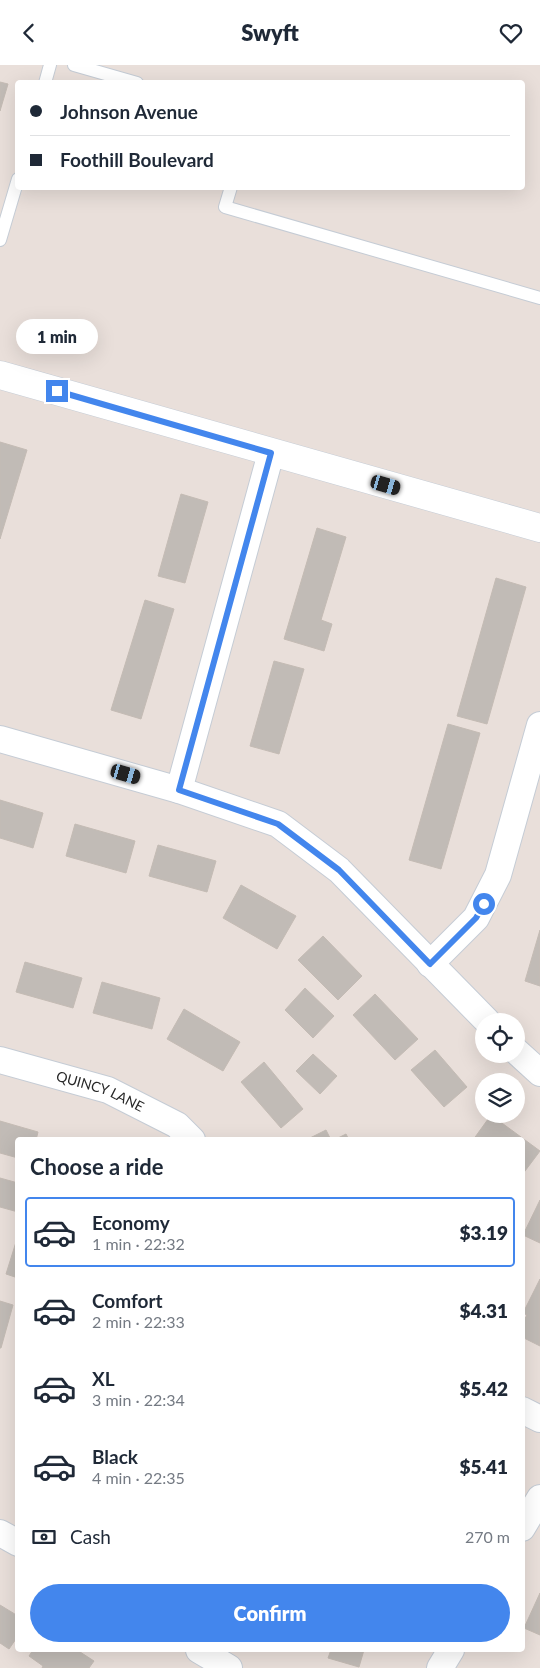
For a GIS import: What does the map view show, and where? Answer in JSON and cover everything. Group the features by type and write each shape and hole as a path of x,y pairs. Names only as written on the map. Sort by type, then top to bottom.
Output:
{"main road":[{"path":"0,375 540,528"}],"street":[{"path":"179,790 271,453"},
{"path":"430,964 476,918 498,875 540,725"},
{"path":"0,739 179,790 278,824 339,870 479,1013"},
{"path":"525,1059 540,1073"},
{"name":"QUINCY LANE","path":"0,1060 108,1091 177,1125 189,1137"},
{"path":"525,1412 540,1419"},
{"path":"525,1523 540,1497"},
{"path":"0,1533 15,1541"},
{"path":"202,1652 229,1668"},
{"path":"440,1668 450,1652"}],"lane":[{"path":"46,80 50,65"},
{"path":"74,65 126,80"},
{"path":"0,241 15,189"},
{"path":"230,190 225,207 540,298"}],"building":[{"path":"0,82 8,84 0,111"},
{"path":"0,442 27,450 0,539"},
{"path":"181,494 208,502 185,583 158,576"},
{"path":"317,528 346,537 321,620 332,624 324,651 284,639"},
{"path":"496,578 526,587 487,724 457,716"},
{"path":"145,600 174,609 141,719 111,710"},
{"path":"274,661 304,669 279,754 250,746"},
{"path":"448,724 480,733 441,869 409,860"},
{"path":"0,800 43,813 33,848 0,838"},
{"path":"75,824 135,841 126,873 66,856"},
{"path":"158,845 216,861 207,892 149,876"},
{"path":"241,885 296,916 277,949 223,918"},
{"path":"540,930 540,986 525,981"},
{"path":"323,936 362,976 338,1000 298,960"},
{"path":"25,962 82,978 73,1008 16,992"},
{"path":"102,982 160,998 152,1029 93,1013"},
{"path":"305,988 334,1016 313,1038 285,1010"},
{"path":"375,994 418,1039 395,1060 353,1015"},
{"path":"184,1009 240,1042 223,1071 167,1039"},
{"path":"435,1050 467,1087 444,1107 411,1070"},
{"path":"313,1054 337,1076 320,1094 296,1071"},
{"path":"264,1062 303,1109 281,1128 241,1082"},
{"path":"0,1121 38,1132 37,1137 15,1137 15,1157 0,1153"},
{"path":"485,1123 502,1123 521,1137 475,1137"},
{"path":"326,1130 330,1137 312,1137"},
{"path":"525,1140 540,1151 525,1171"},
{"path":"0,1178 15,1182 15,1211 0,1207"},
{"path":"540,1200 540,1243 525,1236 525,1231"},
{"path":"15,1245 15,1277 6,1274"},
{"path":"540,1279 540,1346 525,1338 525,1319 527,1315 525,1314 525,1309"},
{"path":"0,1301 13,1305 1,1348 0,1348"},
{"path":"540,1593 540,1635 525,1628"},
{"path":"0,1605 15,1614 15,1640 9,1649 0,1643"},
{"path":"32,1652 80,1652 94,1661 89,1668 42,1668 43,1666 29,1656"},
{"path":"330,1652 363,1652 359,1667 328,1658"}],"route":[{"path":"57,391 271,453 179,790 278,824 339,870 430,964 476,918 484,904"}]}
